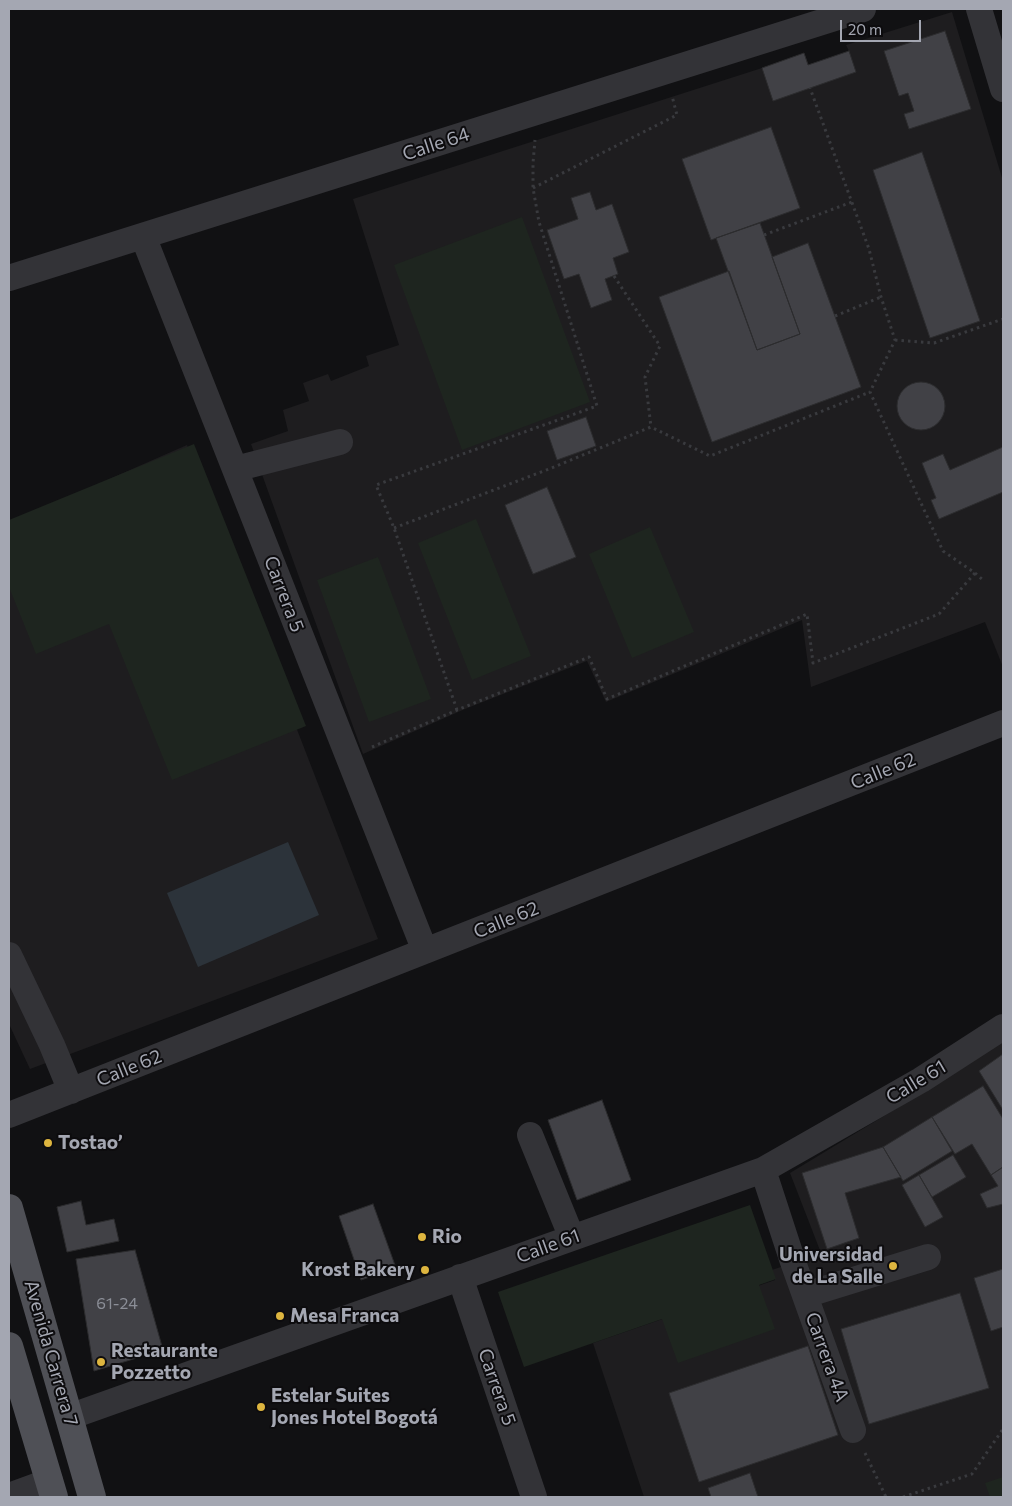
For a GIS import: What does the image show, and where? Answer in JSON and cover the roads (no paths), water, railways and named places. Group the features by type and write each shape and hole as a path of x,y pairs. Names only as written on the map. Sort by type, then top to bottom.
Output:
{"main road":[{"name":"Avenida Carrera 7","path":"9,1208 92,1497"},
{"name":"Avenida Carrera 7","path":"9,1346 52,1489"}],"street":[{"name":"Calle 64","path":"9,278 863,9"},
{"path":"980,9 998,50 1003,89"},
{"name":"Carrera 5","path":"143,236 425,951"},
{"path":"235,469 340,442"},
{"name":"Calle 62","path":"9,1115 1003,723"},
{"path":"9,954 52,1045 71,1091"},
{"name":"Calle 61","path":"69,1417 763,1170 921,1080 1003,1027"},
{"path":"530,1135 572,1238"},
{"name":"Carrera 4A","path":"763,1170 804,1295 853,1430"},
{"path":"804,1295 928,1257"},
{"name":"Carrera 5","path":"460,1277 534,1497"},
{"path":"9,1496 52,1489"}],"place":[{"name":"Tostao’","path":"48,1143"},
{"name":"Rio","path":"422,1237"},
{"name":"Universidad de La Salle","path":"893,1266"},
{"name":"Krost Bakery","path":"425,1270"},
{"name":"Mesa Franca","path":"280,1316"},
{"name":"Restaurante Pozzetto","path":"101,1362"},
{"name":"Estelar Suites Jones Hotel Bogotá","path":"261,1407"}]}
